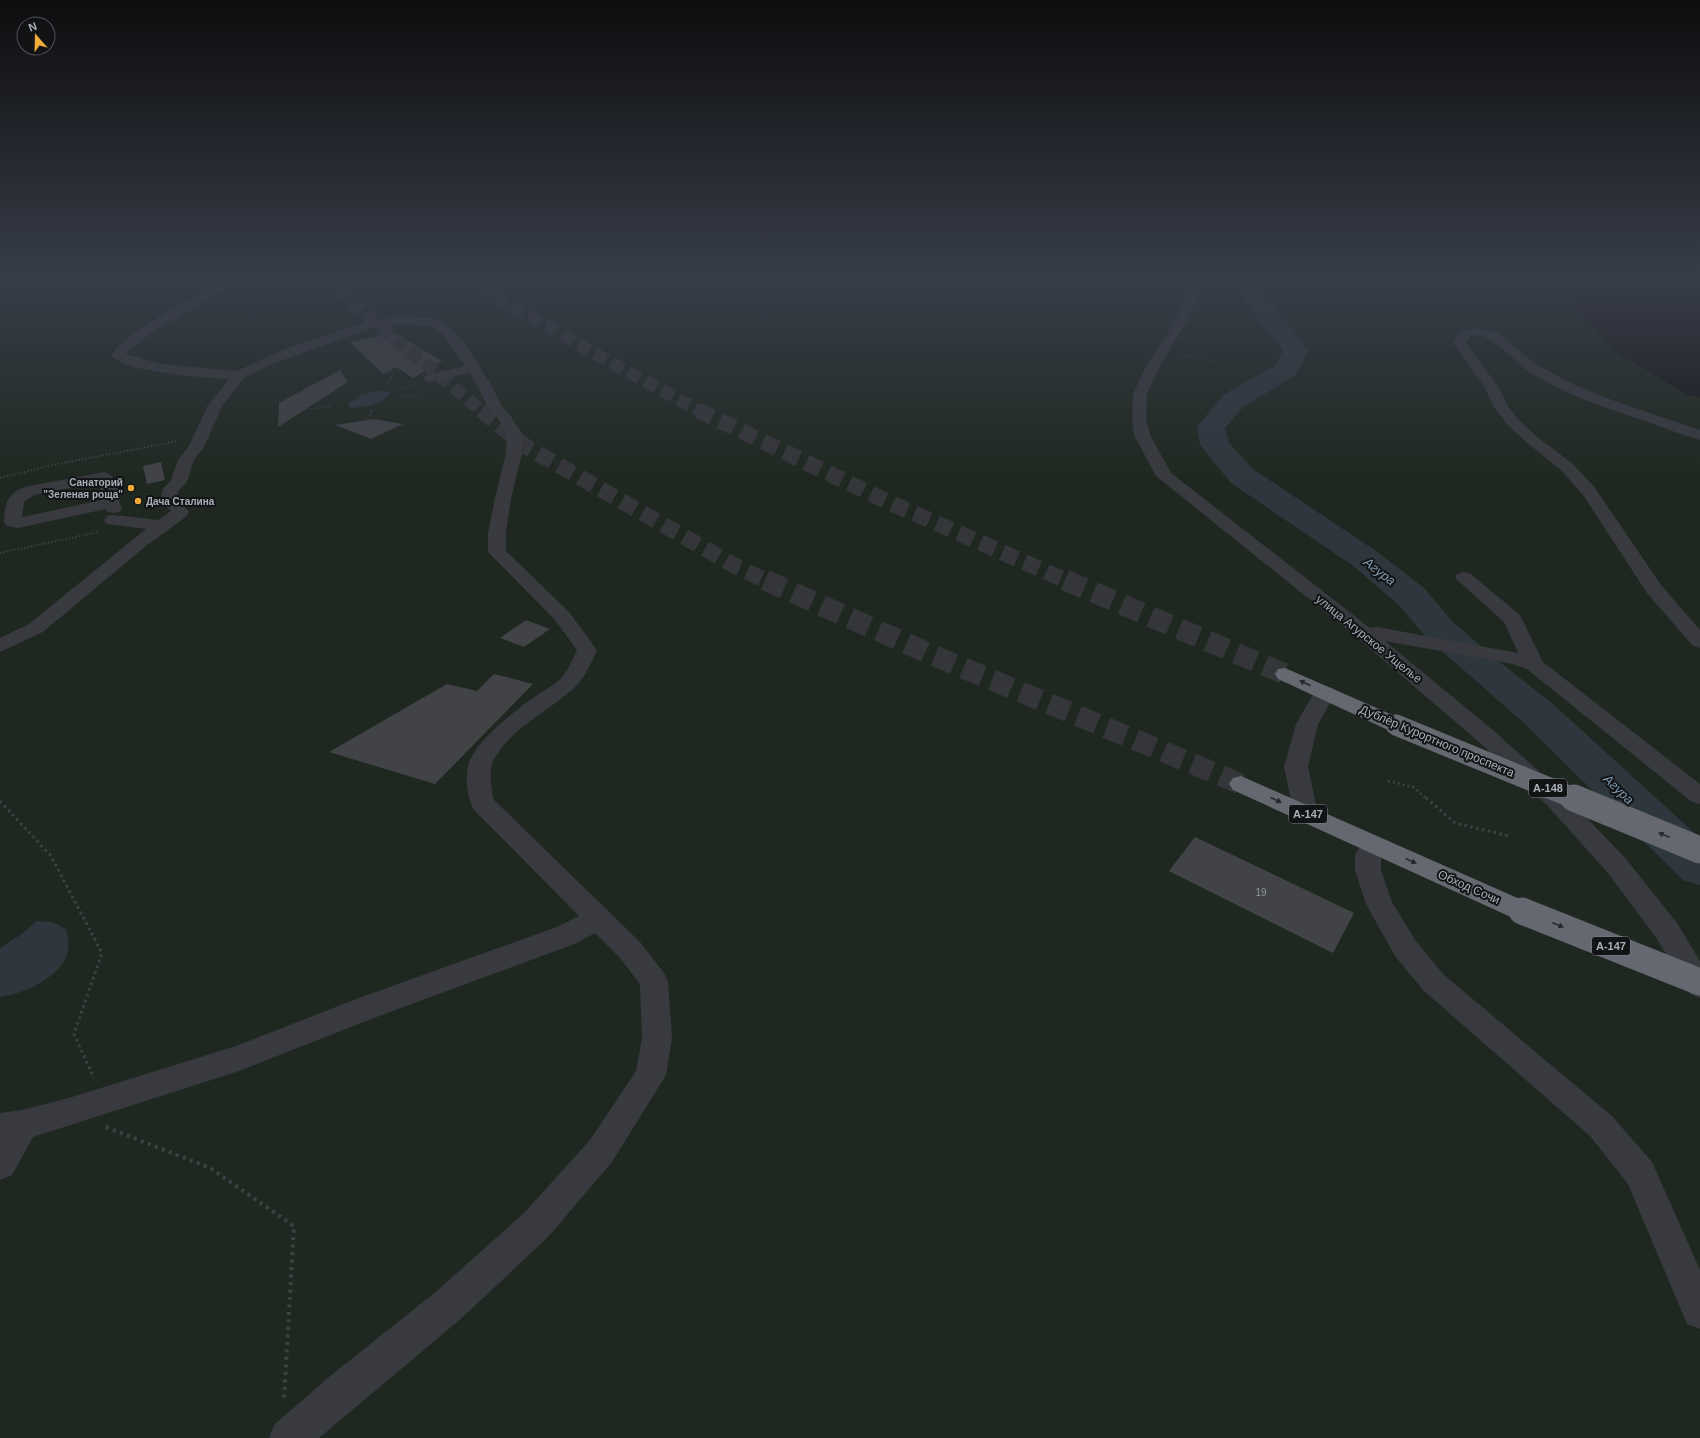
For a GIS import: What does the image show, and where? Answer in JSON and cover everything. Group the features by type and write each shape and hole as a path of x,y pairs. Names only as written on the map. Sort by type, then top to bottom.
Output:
{"highway":[{"name":"Дублёр Курортного проспекта","path":"1285,674 1396,725 1700,850"},
{"name":"Обход Сочи","path":"1241,784 1522,911 1700,982"}],"street":[{"path":"127,345 121,350 119,356 135,363 216,374 239,375"},
{"path":"0,646 36,628 140,542 164,526 181,512 169,500 170,490 179,482 186,460 200,437 215,405 239,375 262,363 312,345"},
{"path":"289,1438 343,1391 451,1303 537,1224 601,1151 651,1075 657,1038 654,981 630,950 596,919 567,887 483,804 479,792 481,761 492,746 500,736 537,705 567,684 579,667 587,650 562,616 497,552 497,533 503,498 514,454 515,435 495,407 486,388 459,345"},
{"name":"улица Агурское Ущелье","path":"1166,345 1140,394 1139,419 1142,435 1164,476 1366,635 1487,737 1554,799 1617,866 1667,931 1700,986"},
{"path":"1461,345 1492,388 1505,412 1531,439 1567,467 1589,492 1654,589 1700,642"},
{"path":"1506,345 1518,357 1535,370 1554,380 1588,395 1700,435"},
{"path":"431,378 474,368"},
{"path":"116,513 108,480 104,478 94,478 29,491 19,495 14,501 13,522 18,523 116,513 164,526"},
{"path":"1464,578 1512,619 1526,662"},
{"path":"1366,635 1377,633 1526,662 1700,796"},
{"path":"1306,814 1296,767 1307,724 1325,693"},
{"path":"1375,845 1368,855 1368,870 1379,904 1405,948 1434,983 1601,1126 1640,1173 1700,1311"},
{"path":"0,1164 11,1126 69,1112 239,1058 369,1006 567,935 596,919"}],"path":[{"path":"387,384 393,374 389,365 395,360 417,354 420,350 419,345"},
{"path":"1161,352 1213,361"},
{"path":"401,395 420,398"},
{"path":"294,411 333,406"},
{"path":"368,419 372,409"},
{"path":"0,478 53,465 200,437"},
{"path":"0,553 100,532 116,513"},
{"path":"1388,781 1413,787 1454,823 1509,836"},
{"path":"0,801 51,856 102,953 74,1034 104,1101"},
{"path":"69,1112 210,1168 294,1226 284,1407"}],"shaded area":[{"path":"0,345 1610,345 1619,354 1688,395 1700,397 1700,1438 0,1438"},
{"path":"378,391 387,391 391,393 378,403 372,405 350,408 348,405 350,402 359,398 360,395"},
{"path":"36,921 52,922 66,929 68,947 66,957 55,973 47,979 18,993 0,997 0,948 22,934"}],"building":[{"path":"353,345 415,345 442,361 413,378 396,367 383,374"},
{"path":"340,370 348,382 278,427 279,403"},
{"path":"373,419 403,424 371,439 335,425"},
{"path":"161,462 165,480 147,484 143,466"},
{"path":"526,620 550,629 524,647 500,638"},
{"path":"494,674 533,684 435,784 329,752 447,684 477,691"},
{"path":"1195,837 1354,913 1333,953 1169,871"}],"waterway":[{"name":"Агура","path":"1291,345 1296,351 1287,370 1233,401 1211,427 1215,445 1242,476 1364,558 1411,596 1439,629 1478,664 1539,714 1700,867"}],"tunnel":[{"path":"403,345 482,411"},
{"path":"580,345 699,411"},
{"path":"481,410 525,446 739,568 767,581"},
{"path":"699,411 884,500 1067,581"},
{"path":"765,580 930,654 1241,784"},
{"path":"1065,580 1285,674"}],"place":[{"name":"Санаторий \"Зеленая роща\"","path":"131,488"},
{"name":"Дача Сталина","path":"138,501"}]}
